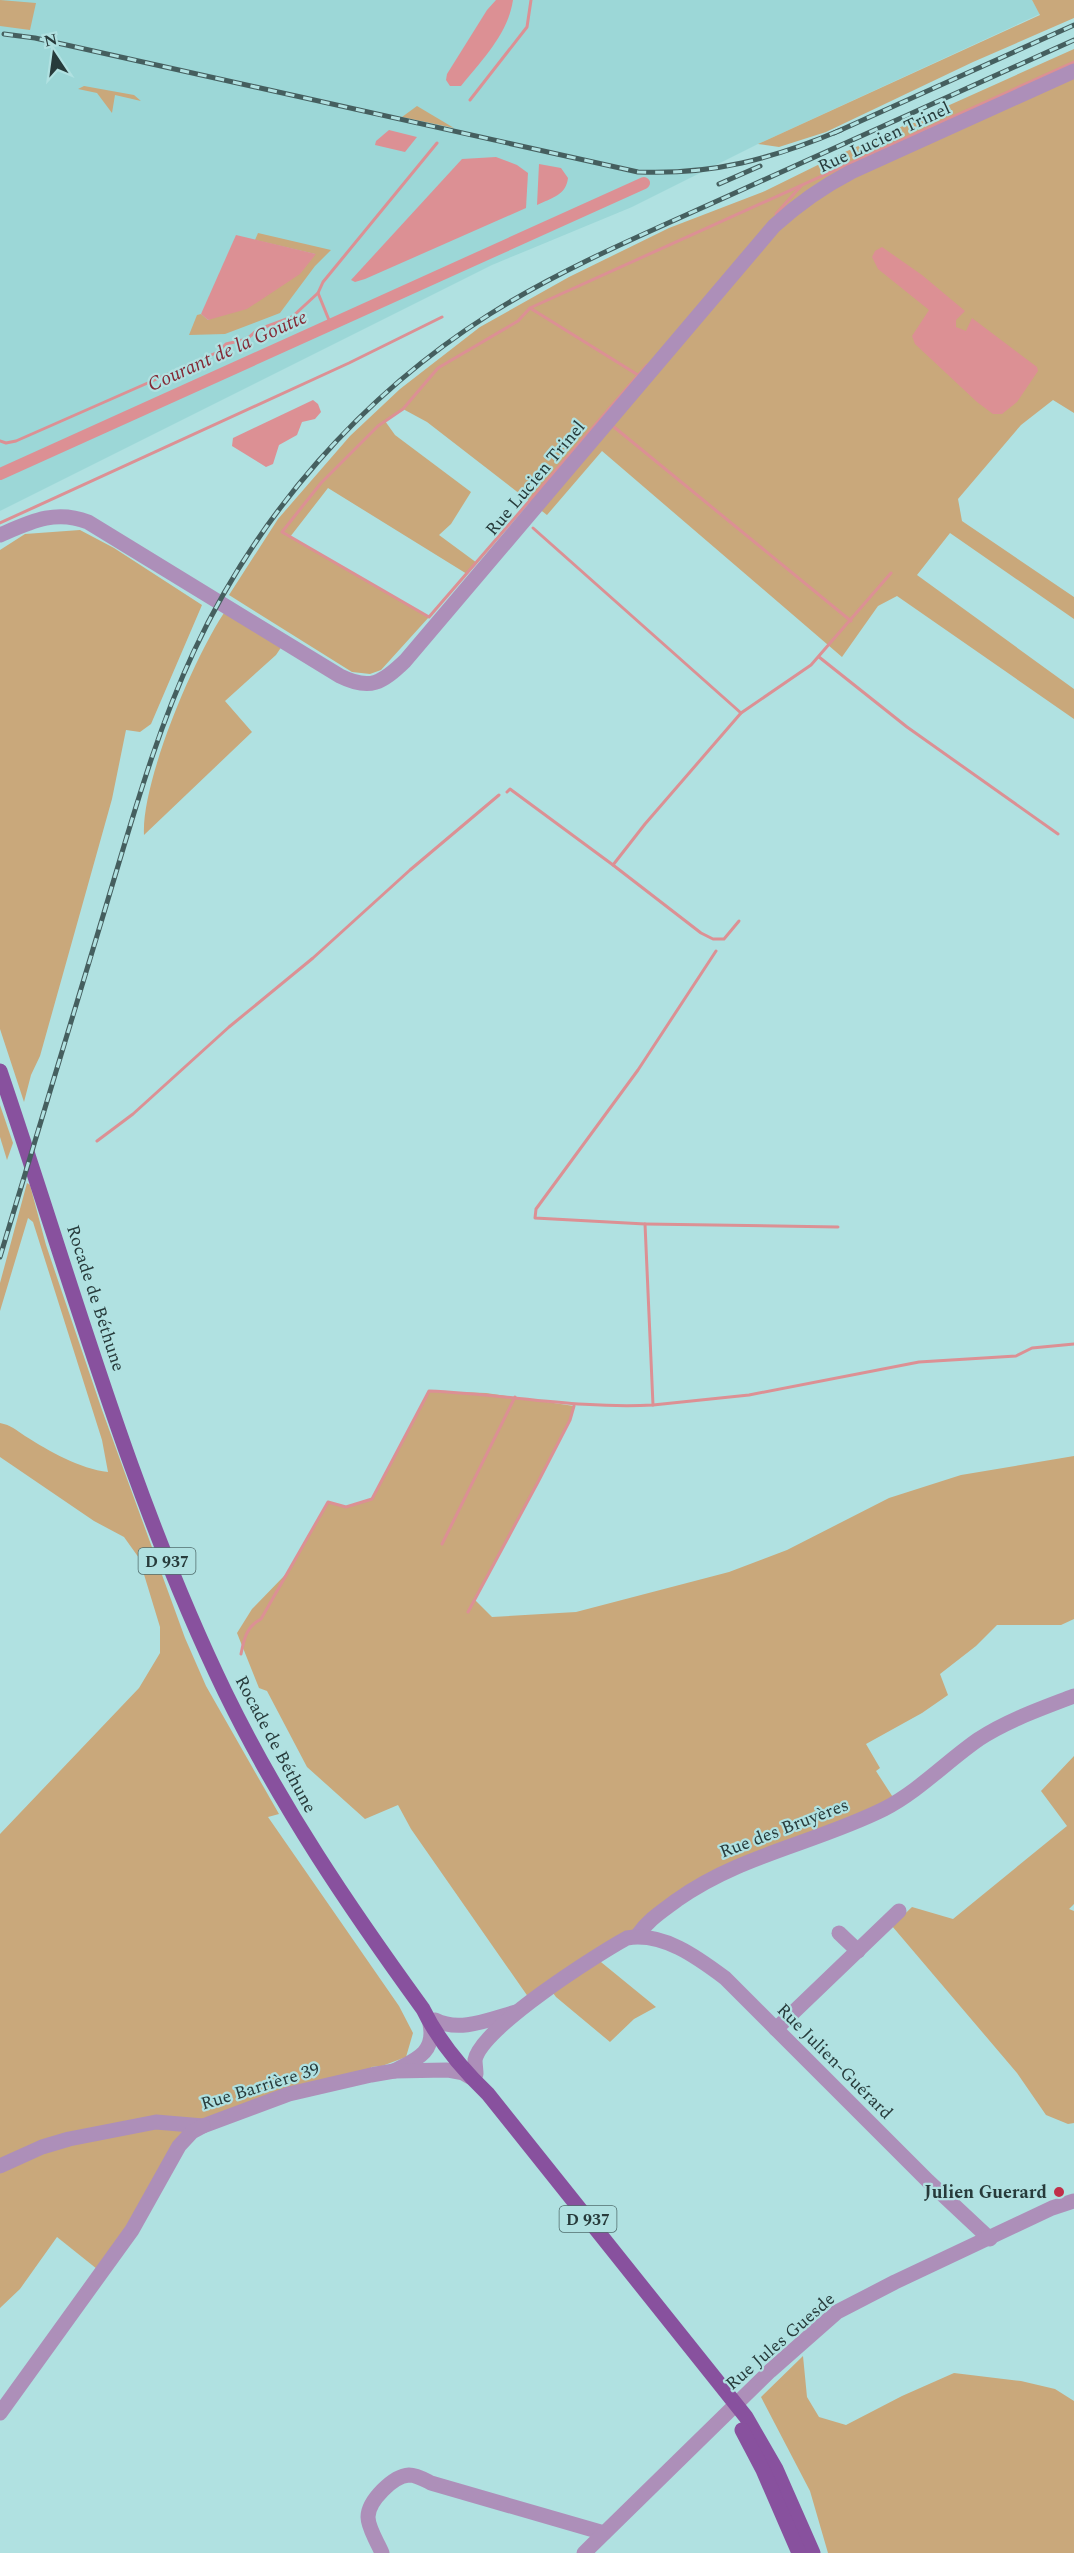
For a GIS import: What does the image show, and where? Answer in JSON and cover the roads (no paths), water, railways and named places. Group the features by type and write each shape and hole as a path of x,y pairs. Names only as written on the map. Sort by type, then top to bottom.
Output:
{"main road":[{"name":"Rocade de Béthune","path":"0,1071 134,1471 168,1562 204,1646 246,1734 341,1894 423,2009 746,2417 776,2469 813,2553"},
{"name":"Rocade de Béthune","path":"689,2343 744,2433 763,2470 799,2553"}],"street":[{"name":"Rue Lucien Trinel","path":"0,535 29,522 56,516 72,517 88,522 339,676 361,684 380,682 405,661 774,226 795,207 851,172 1074,71"},
{"name":"Rue des Bruyères","path":"473,2075 475,2059 486,2041 519,2011 616,1944 637,1936 647,1922 702,1883 748,1861 833,1831 886,1808 909,1794 936,1770 981,1738 1074,1696"},
{"path":"776,2029 899,1911"},
{"path":"839,1933 858,1951"},
{"name":"Rue Julien-Guérard","path":"637,1936 668,1943 695,1955 725,1978 927,2181 990,2239"},
{"name":"Rue des Bruyères","path":"433,2022 474,2025 519,2011"},
{"name":"Rue Barrière 39","path":"394,2071 416,2059 429,2046 433,2022"},
{"name":"Rue Barrière 39","path":"0,2166 54,2143 156,2122 203,2126 289,2094 394,2071 447,2070 473,2075"},
{"path":"0,2413 132,2230 178,2146 192,2132 203,2126"},
{"name":"Rue Jules Guesde","path":"584,2553 770,2371 837,2312 1052,2208 1074,2201"},
{"path":"382,2553 368,2518 376,2498 386,2487 403,2476 412,2475 431,2483 604,2533"}],"waterway":[{"name":"Courant de la Goutte","path":"470,100 527,27 531,0"},
{"path":"647,365 429,617 282,532 321,483 378,426 403,409 438,368 518,321 530,308 1074,62"},
{"name":"Courant de la Goutte","path":"331,325 318,293 323,282 437,143"},
{"name":"Courant de la Goutte","path":"0,474 644,183"},
{"path":"776,214 801,186"},
{"path":"0,441 6,443 16,441 218,352 226,344 247,339 257,330 292,317 318,293"},
{"path":"530,308 638,375"},
{"path":"0,523 349,363 442,317"},
{"path":"614,427 851,621"},
{"path":"533,528 741,713"},
{"path":"507,792 510,789 613,865 645,824 741,713 811,665 891,573"},
{"path":"819,657 907,727 1058,834"},
{"path":"97,1141 133,1114 229,1027 313,958 410,870 499,795"},
{"path":"613,865 701,933 713,939 724,939 739,921"},
{"path":"241,1654 249,1630 261,1619 328,1502 346,1507 372,1499 429,1391 597,1405 653,1405 645,1224 535,1218 536,1209 638,1070 716,951"},
{"path":"645,1224 838,1227"},
{"path":"653,1405 749,1395 919,1362 1016,1356 1032,1348 1074,1344"},
{"path":"442,1544 515,1397"},
{"path":"468,1612 570,1420 574,1406"}],"railway":[{"path":"834,133 1074,25"},
{"path":"4,34 35,38 638,172 692,171 742,163 791,149 841,130"},
{"path":"0,1257 135,809 180,682 220,601 249,552 318,462 357,420 443,346 490,314 552,278 617,246 1074,40"},
{"path":"719,184 760,166"}],"place":[{"name":"Julien Guerard","path":"1059,2192"}]}
